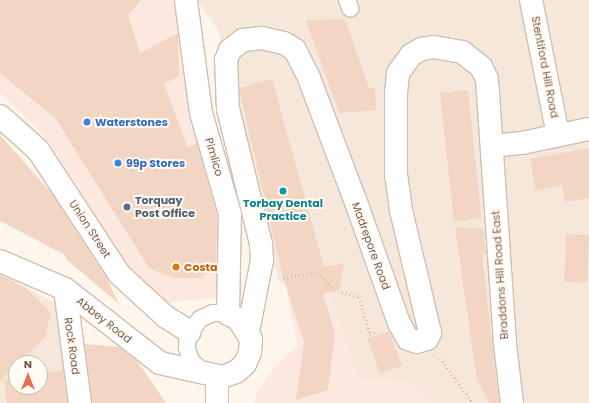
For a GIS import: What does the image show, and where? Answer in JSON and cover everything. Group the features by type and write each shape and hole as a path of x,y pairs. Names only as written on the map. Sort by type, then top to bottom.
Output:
{"street":[{"name":"Pimlico","path":"186,0 201,113 230,214 227,314"},
{"name":"Stentiford Hill Road","path":"531,0 558,134"},
{"name":"Madrepore Road","path":"248,332 260,283 261,244 228,109 226,60 235,44 243,40 262,38 284,43 295,50 302,63 358,208 399,323 408,339 417,342 427,339"},
{"path":"427,339 430,333 427,313 411,254 396,176 396,93 398,73 411,55 422,49 449,49 462,52 481,67 487,79 492,146 522,143 558,134 589,129"},
{"name":"Union Street","path":"0,116 38,150 119,274 166,316 190,332"},
{"name":"Braddons Hill Road East","path":"492,146 505,344 512,403"},
{"name":"Abbey Road","path":"0,261 65,289 160,363 212,376"},
{"name":"Rock Road","path":"65,289 80,403"},
{"path":"218,403 212,376 231,375 246,364 250,352 248,332 238,319 227,314"}],"lane":[{"path":"212,376 191,361 187,348 190,332 200,319 213,314 227,314"}],"path":[{"path":"260,283 318,272 334,290 359,297 370,334 399,323"},
{"path":"427,339 473,403"}],"shaded area":[{"path":"0,0 186,0 215,156 228,296 171,302 157,300 132,272 44,135 0,93"},
{"path":"197,0 589,0 589,403 434,403 411,382 358,379 323,276 286,285 278,281 234,76 217,29"},
{"path":"0,274 55,303 74,403 0,403"},
{"path":"323,276 358,379 411,382 434,403 255,403 257,391 272,371 297,345 286,285"}],"building":[{"path":"0,0 141,0 128,15 140,53 178,33 179,76 164,84 188,148 197,143 217,216 216,266 200,278 174,278 149,268 55,118 0,73"},
{"path":"345,19 369,88 375,88 376,110 339,113 306,20"},
{"path":"272,79 324,267 344,263 340,289 323,294 335,333 328,390 296,400 304,342 283,277 240,94 240,88"},
{"path":"468,90 481,218 454,221 440,93"},
{"path":"0,135 52,194 106,277 119,304 66,259 65,255 0,221"},
{"path":"589,148 589,198 565,202 562,185 536,191 530,159"},
{"path":"455,227 483,229 486,254 482,254 499,403 489,403 477,380"},
{"path":"566,234 589,235 587,283 564,282"},
{"path":"0,275 26,288 51,313 45,337 27,355 8,355 8,373 0,381"},
{"path":"389,331 402,366 380,374 367,339"},
{"path":"85,344 119,347 137,361 166,403 92,403"},
{"path":"63,370 67,403 7,403 4,380 8,379 8,395 48,395 48,372"}],"place":[{"name":"Waterstones","path":"87,122"},
{"name":"99p Stores","path":"118,163"},
{"name":"Torbay Dental Practice","path":"283,191"},
{"name":"Torquay Post Office","path":"127,207"},
{"name":"Costa","path":"176,267"}]}
